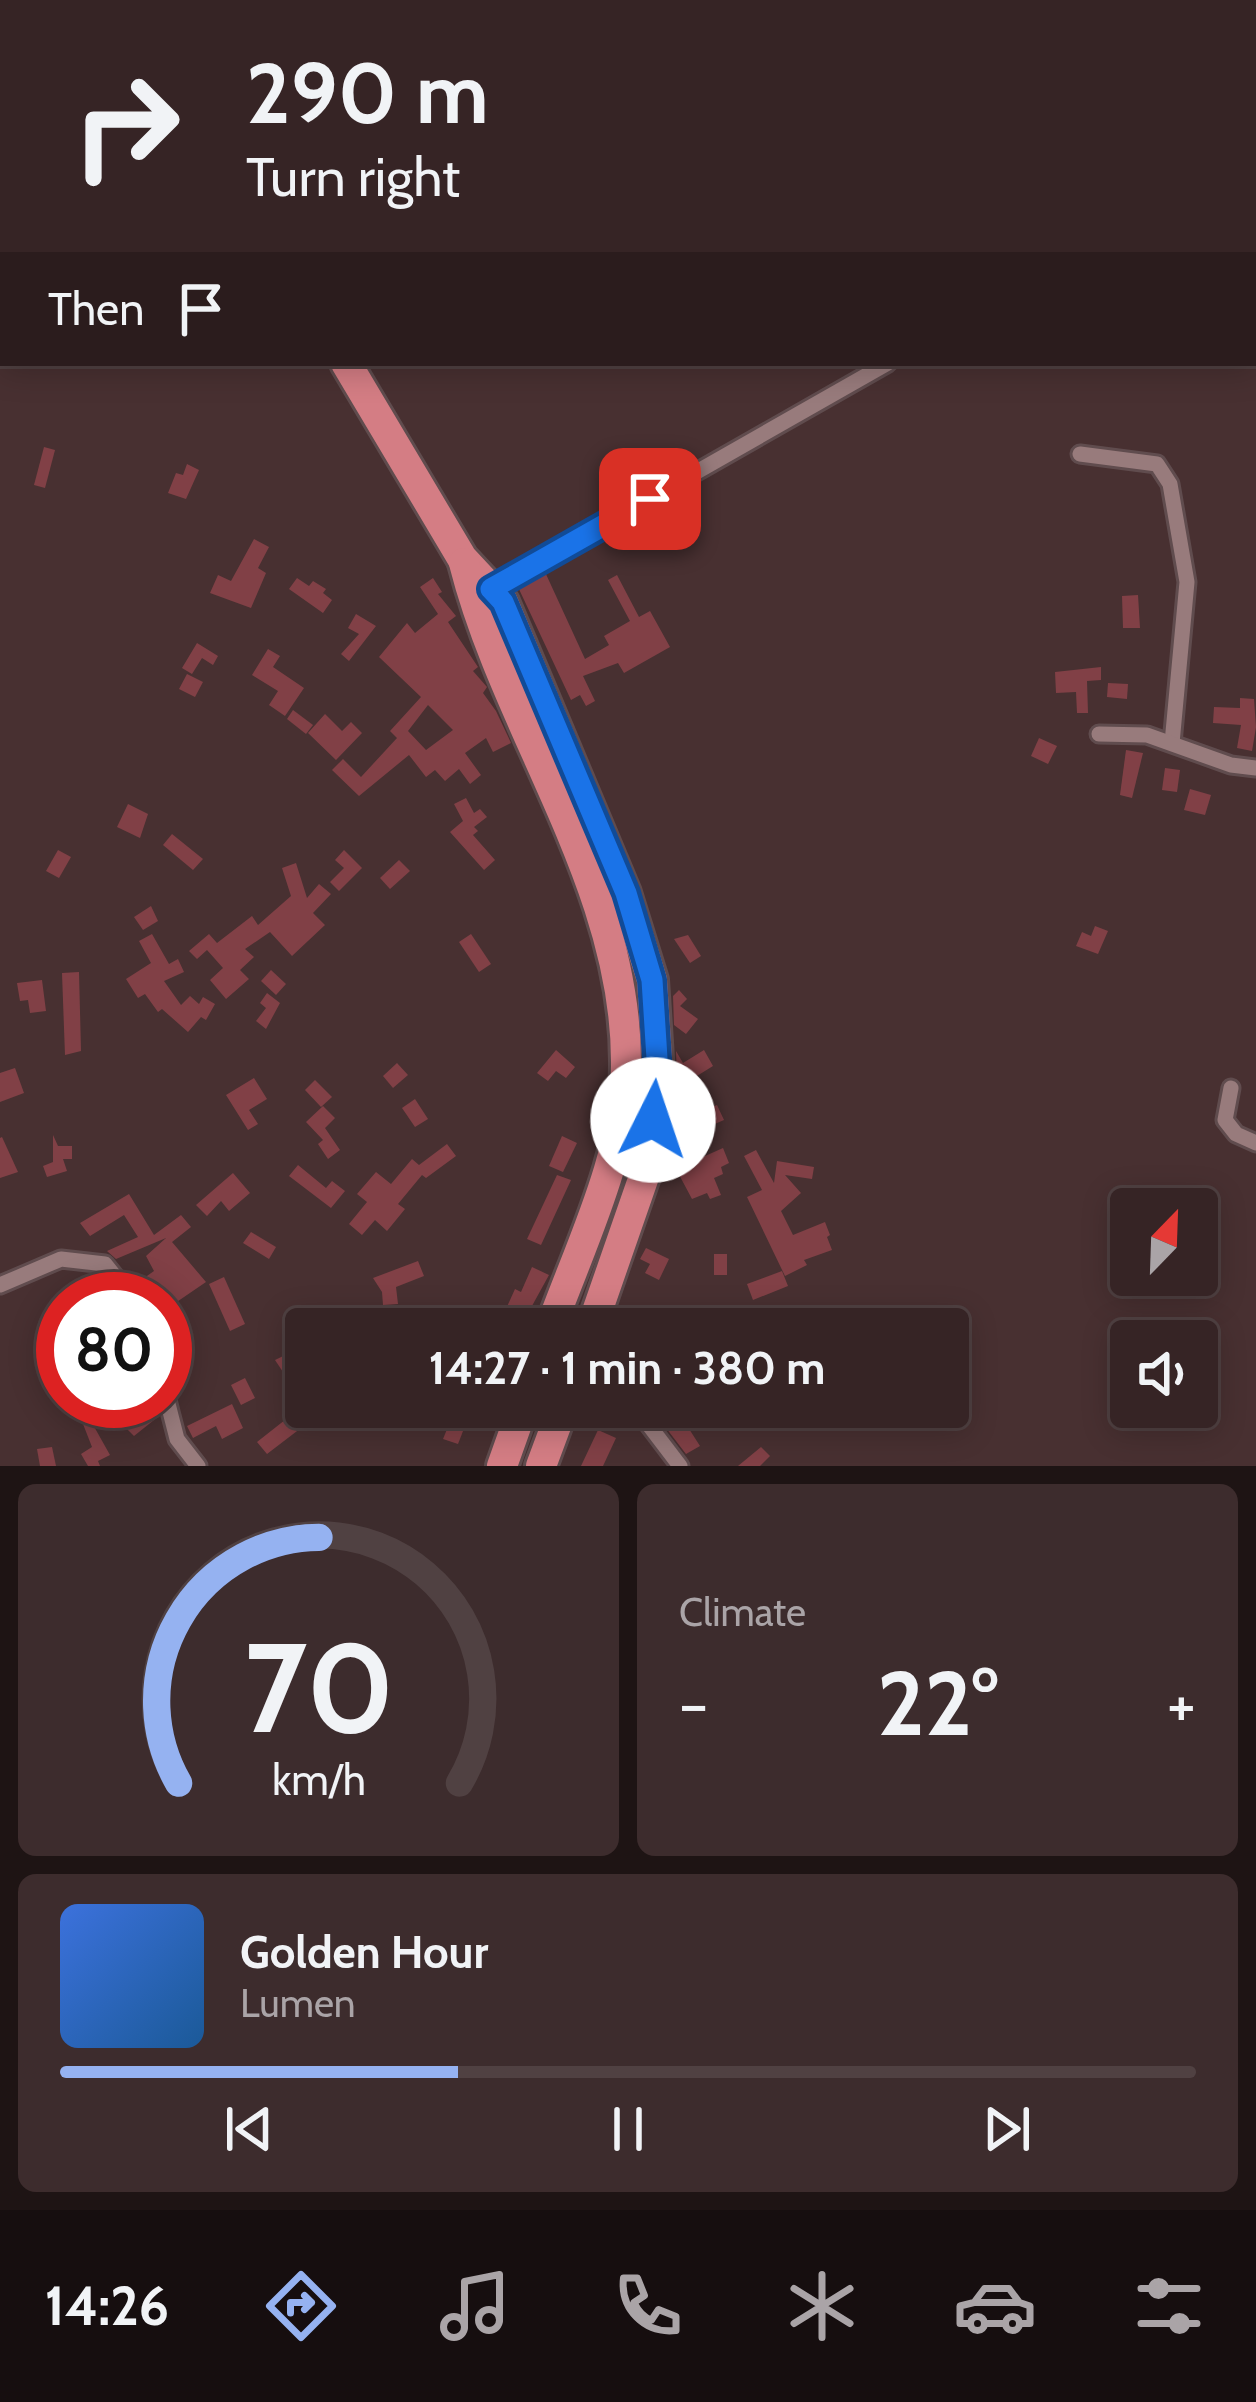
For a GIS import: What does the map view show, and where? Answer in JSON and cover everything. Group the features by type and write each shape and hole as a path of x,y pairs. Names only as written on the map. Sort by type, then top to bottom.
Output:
{"highway":[{"path":"348,366 482,594 595,895 620,980 626,1069 613,1153 558,1308"},
{"path":"482,594 503,602 626,893 652,980 658,1074 648,1165 598,1308"},
{"path":"613,1153 648,1165"},
{"path":"502,1466 516,1428"},
{"path":"541,1466 555,1428"}],"street":[{"path":"482,594 883,366"},
{"path":"1080,454 1156,464 1170,484 1187,582 1172,743"},
{"path":"1099,734 1147,735 1231,765 1256,768"},
{"path":"1231,1088 1228,1127 1256,1143"},
{"path":"0,1285 61,1259 105,1264 111,1272"},
{"path":"174,1428 198,1466"},
{"path":"651,1428 680,1466"}],"building":[{"path":"44,447 55,450 45,488 34,485"},
{"path":"187,464 199,470 186,499 168,493 176,473 183,475"},
{"path":"254,539 269,547 258,568 266,573 251,608 210,593 218,575 231,581"},
{"path":"545,572 585,659 609,645 604,636 630,621 608,580 617,575 639,617 650,611 670,647 624,673 618,663 583,676 595,701 586,706 580,695 571,700 518,587"},
{"path":"297,578 326,589 323,593 332,600 323,613 289,589"},
{"path":"433,578 442,592 438,594 456,616 448,622 478,667 473,671 487,687 483,693 511,743 493,752 486,738 465,753 481,775 470,784 459,769 445,781 435,770 426,777 409,755 359,796 332,770 343,759 361,777 397,738 390,731 421,697 379,657 407,623 415,633 438,614 420,587","holes":["428,705 453,730 426,750 408,731"]},
{"path":"1138,595 1140,628 1123,628 1122,596"},
{"path":"356,614 376,626 349,661 341,654 359,634 348,628"},
{"path":"197,643 218,656 213,665 202,658 192,674 182,668"},
{"path":"268,649 280,656 273,667 304,688 285,716 269,705 278,691 252,675"},
{"path":"1101,667 1101,680 1087,681 1088,713 1077,713 1076,692 1056,693 1055,672"},
{"path":"187,674 203,682 195,697 179,689"},
{"path":"1108,683 1128,684 1127,699 1107,697"},
{"path":"1240,698 1254,699 1252,751 1237,748 1241,725 1213,723 1214,707 1240,708"},
{"path":"293,710 313,725 306,734 287,719"},
{"path":"325,714 342,731 351,722 362,733 336,760 308,733"},
{"path":"1039,738 1057,746 1048,764 1031,756"},
{"path":"1126,750 1143,753 1132,798 1120,795"},
{"path":"1165,768 1180,770 1177,792 1162,790"},
{"path":"1190,789 1211,795 1205,815 1184,810"},
{"path":"466,798 474,813 480,809 487,817 474,827 478,831 473,835 495,860 484,870 450,832 463,821 454,804"},
{"path":"128,804 148,814 140,838 117,827"},
{"path":"172,834 203,859 193,870 163,845"},
{"path":"58,850 71,857 59,878 46,871"},
{"path":"344,850 362,868 339,891 330,882 344,868 335,860"},
{"path":"399,860 410,871 390,889 380,878"},
{"path":"296,863 307,898 319,884 331,894 313,913 325,925 292,956 270,932 245,949 254,957 240,970 249,979 226,999 210,980 223,968 207,950 197,959 189,951 209,934 217,943 252,916 258,925 291,896 282,868"},
{"path":"151,906 158,921 143,930 134,917"},
{"path":"1095,926 1108,931 1098,954 1076,946 1082,932 1091,936"},
{"path":"152,934 169,964 178,959 184,972 164,981 181,1005 190,996 199,1004 203,997 215,1004 206,1020 201,1017 188,1032 162,1009 158,1012 145,994 138,998 126,979 151,963 139,941"},
{"path":"471,934 491,964 479,972 459,942"},
{"path":"688,935 701,956 690,963 674,939"},
{"path":"271,970 286,984 276,995 261,981"},
{"path":"79,972 81,1051 65,1055 62,973"},
{"path":"42,980 46,1011 30,1013 28,1000 20,1001 17,983"},
{"path":"679,990 687,999 680,1006 698,1019 686,1034 674,1025 673,996"},
{"path":"267,993 280,1003 266,1029 256,1021 266,1008 260,1003"},
{"path":"556,1050 575,1067 566,1078 556,1071 548,1081 537,1073"},
{"path":"704,1050 713,1066 692,1079 709,1108 717,1105 724,1120 701,1130 685,1102 674,1109 676,1089 682,1086 677,1079 676,1051 683,1063"},
{"path":"397,1063 408,1075 393,1088 383,1076"},
{"path":"15,1068 24,1093 0,1102 0,1073"},
{"path":"254,1078 267,1099 249,1110 258,1124 248,1130 226,1095"},
{"path":"315,1080 332,1097 321,1107 305,1090"},
{"path":"415,1099 428,1119 415,1127 402,1108"},
{"path":"323,1106 335,1118 325,1128 340,1150 328,1159 318,1144 323,1140 306,1122"},
{"path":"53,1135 58,1146 72,1146 72,1159 63,1159 67,1171 47,1177 43,1166 53,1162"},
{"path":"562,1136 577,1143 563,1172 549,1166"},
{"path":"0,1138 18,1172 0,1178"},
{"path":"447,1144 456,1156 426,1178 422,1175 398,1204 405,1209 387,1231 375,1220 362,1235 349,1224 367,1202 357,1194 376,1172 391,1184 412,1159 419,1165"},
{"path":"723,1148 729,1163 714,1178 721,1195 710,1199 707,1193 692,1199 676,1169"},
{"path":"756,1150 774,1183 777,1161 814,1167 812,1179 785,1175 801,1193 781,1211 793,1235 825,1222 830,1235 832,1250 804,1260 807,1265 785,1276 747,1197 762,1190 744,1156"},
{"path":"298,1165 326,1188 332,1181 345,1191 331,1208 289,1176"},
{"path":"233,1173 250,1193 229,1211 221,1201 207,1216 196,1205"},
{"path":"557,1175 571,1180 541,1245 527,1239"},
{"path":"129,1194 154,1235 181,1215 191,1227 172,1242 206,1282 192,1292 192,1272 153,1272 146,1256 166,1238 116,1259 107,1251 138,1237 124,1215 90,1236 80,1223"},
{"path":"251,1232 276,1247 269,1259 243,1243"},
{"path":"646,1248 669,1259 659,1280 645,1273 650,1264 640,1259"},
{"path":"714,1254 727,1254 727,1275 714,1275"},
{"path":"418,1261 424,1276 396,1287 398,1304 383,1305 373,1278"},
{"path":"532,1267 549,1275 531,1308 506,1308 515,1289 521,1292"},
{"path":"782,1271 788,1286 753,1300 747,1284"},
{"path":"224,1277 245,1324 230,1331 209,1284"},
{"path":"285,1355 285,1375 275,1360"},
{"path":"245,1378 255,1398 241,1405 231,1385"},
{"path":"232,1404 243,1428 222,1439 216,1426 193,1438 188,1428"},
{"path":"285,1420 285,1428 301,1428 267,1454 257,1442"},
{"path":"85,1428 95,1428 110,1455 98,1461 100,1466 88,1466 81,1454 92,1447"},
{"path":"447,1428 464,1428 458,1444 443,1439"},
{"path":"666,1428 688,1428 700,1446 686,1454"},
{"path":"598,1430 616,1438 603,1466 581,1466"},
{"path":"52,1447 56,1466 40,1466 37,1449"},
{"path":"761,1447 770,1456 760,1466 738,1466"}],"route":[{"path":"650,499 491,589 503,602 626,893 652,980 658,1074 653,1120"}]}
